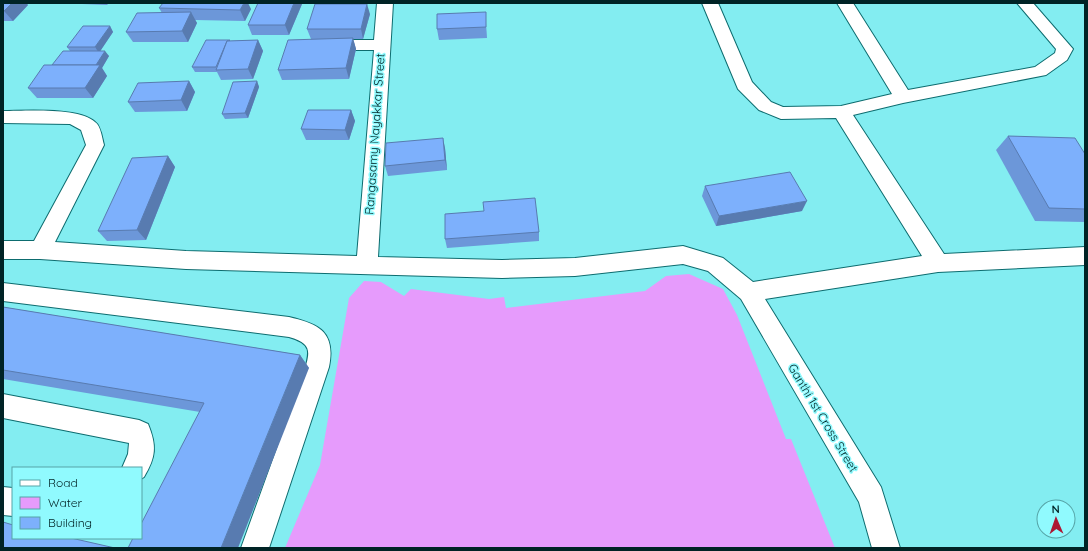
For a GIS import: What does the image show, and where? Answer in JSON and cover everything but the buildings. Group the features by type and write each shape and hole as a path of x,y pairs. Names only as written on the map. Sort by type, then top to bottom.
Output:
{"street":[{"name":"Rangasamy Nayakkar Street","path":"367,266 385,3"},
{"path":"710,3 744,85 765,106 781,113 841,112 903,96 1040,71 1061,56 1065,49 1025,3"},
{"path":"845,3 903,96"},
{"path":"311,45 381,45"},
{"path":"841,112 938,263"},
{"path":"3,117 73,118 89,126 94,145 40,250"},
{"name":"Ganthi 1st Cross Street","path":"3,250 40,250 186,260 502,269 560,267 684,255 715,264 749,292 870,497 886,548"},
{"path":"749,292 938,263 1085,256"},
{"path":"3,292 289,327 305,331 313,337 319,345 318,364 286,464 255,548"},
{"path":"3,406 139,433 143,446 140,460 136,467"}],"water":[{"path":"689,274 723,289 737,315 786,439 791,439 835,548 285,548 320,465 349,298 364,281 381,282 404,296 411,289 489,299 504,297 506,308 645,291 666,276"}]}
